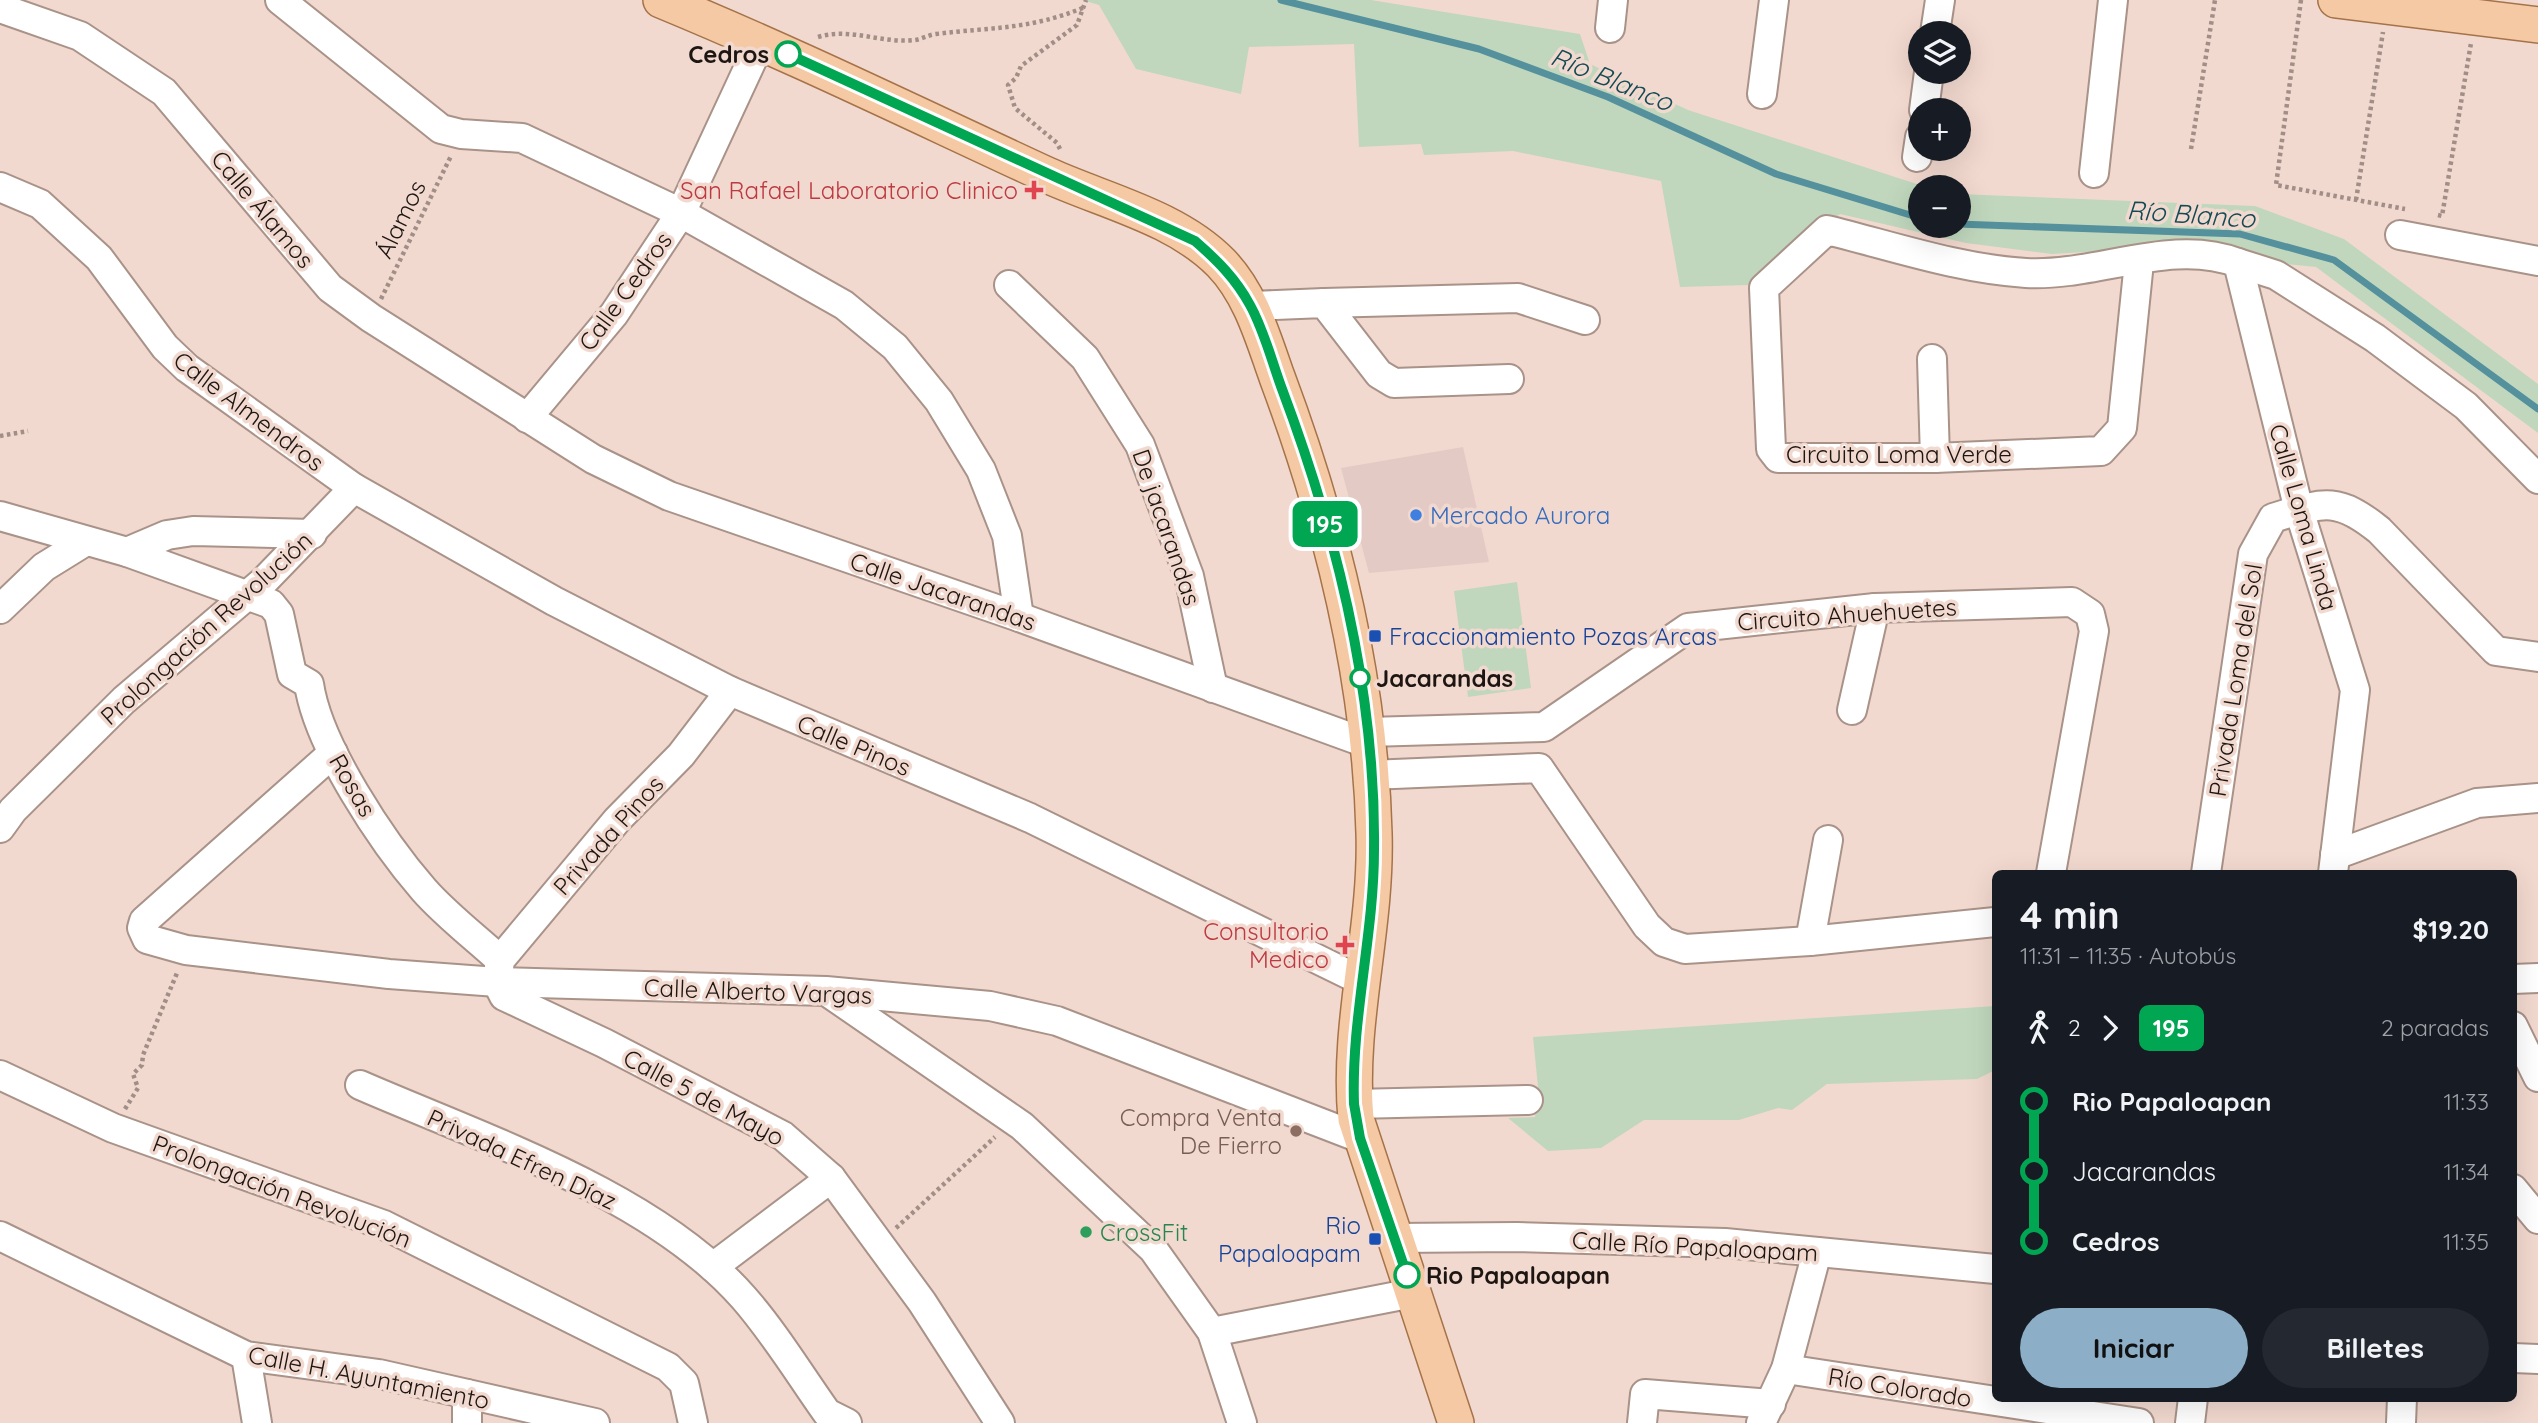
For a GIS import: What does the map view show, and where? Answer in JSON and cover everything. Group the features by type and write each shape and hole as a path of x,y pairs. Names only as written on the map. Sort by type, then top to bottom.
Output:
{"main road":[{"path":"661,0 761,41 1052,177 1162,223 1195,241 1223,265 1251,306 1302,442 1348,605 1369,750 1374,852 1354,1104 1360,1138 1456,1423"},
{"path":"2336,0 2538,25"}],"street":[{"path":"279,0 441,128 461,134 522,138 681,213 844,304 895,347 939,401 981,470 1007,536 1019,617"},
{"path":"1610,29 1613,0"},
{"path":"1762,94 1774,0"},
{"path":"1937,21 1940,0"},
{"path":"2094,173 2113,0"},
{"name":"Calle Álamos","path":"0,8 80,36 164,92 330,288 371,318 527,418"},
{"name":"Calle Cedros","path":"527,418 614,314 681,213 761,41"},
{"name":"Calle Almendros","path":"0,187 40,204 99,258 165,347 187,368 354,488"},
{"name":"Circuito Loma Verde","path":"1827,230 1973,266 2027,273 2080,270 2139,261 2122,428 2101,451 1935,458 1778,458 1771,449 1764,288 1827,230"},
{"path":"2400,235 2538,261"},
{"path":"2139,261 2183,252 2220,256 2276,275 2375,338 2466,406 2538,478"},
{"name":"Calle Loma Linda","path":"2238,263 2299,510 2355,690 2334,864"},
{"name":"De jacarandas","path":"1009,285 1085,358 1140,445 1189,576 1213,688"},
{"path":"1251,306 1518,298 1585,320"},
{"path":"1324,303 1351,341 1388,381 1409,385 1509,379"},
{"path":"1933,359 1935,458"},
{"name":"Calle Jacarandas","path":"527,418 593,459 669,496 1019,617 1213,688 1369,750"},
{"name":"Prolongación Revolución","path":"0,828 13,810 124,699 248,595 312,534 354,488"},
{"name":"Calle Pinos","path":"354,488 554,601 730,691 1030,818 1364,982"},
{"name":"Privada Loma del Sol","path":"2206,870 2253,554 2273,518 2327,502 2359,514 2379,530 2496,651 2538,657"},
{"name":"Rosas","path":"0,516 127,552 271,604 279,614 292,674 309,684 311,697 333,752 390,848 498,971"},
{"path":"127,552 166,535 193,531 312,534"},
{"path":"0,609 44,567 86,541"},
{"name":"Circuito Ahuehuetes","path":"1369,750 1544,727 1688,628 1875,608 2072,602 2090,614 2094,631 2052,870"},
{"path":"1852,710 1875,608"},
{"name":"Privada Pinos","path":"498,971 617,820 681,755 730,691"},
{"path":"1369,750 1539,768 1647,926 1664,942 1685,949 1810,941 1992,922"},
{"name":"Calle Alberto Vargas","path":"333,752 144,921 142,928 147,939 186,950 389,974 498,971 826,991 990,1006 1057,1021 1360,1138"},
{"path":"2334,864 2477,803 2538,798"},
{"path":"1810,941 1828,840"},
{"name":"Calle 5 de Mayo","path":"498,971 504,996 604,1043 783,1136 831,1178 880,1243 1000,1423"},
{"path":"2517,979 2538,978"},
{"path":"826,991 1013,1119 1153,1249 1212,1332 1242,1423"},
{"path":"2517,1034 2538,1077"},
{"name":"Prolongación Revolución","path":"0,1075 113,1128 384,1225 668,1367 684,1383 692,1415"},
{"name":"Privada Efren Díaz","path":"360,1085 593,1187 658,1227 713,1267 744,1298 827,1413 847,1423"},
{"path":"1354,1104 1528,1100"},
{"path":"713,1267 831,1178"},
{"path":"2517,1194 2538,1219"},
{"name":"Calle H. Ayuntamiento","path":"0,1236 246,1356 379,1374 595,1423"},
{"name":"Calle Río Papaloapam","path":"1394,1238 1517,1237 1711,1243 1992,1269"},
{"path":"1642,1423 1645,1394 1766,1413 1786,1369 1817,1252"},
{"path":"1212,1332 1413,1293"},
{"path":"246,1356 257,1423"},
{"path":"2517,1358 2538,1359"},
{"name":"Río Colorado","path":"1786,1369 1992,1401"},
{"path":"467,1394 467,1423"},
{"name":"Río Colorado","path":"2002,1402 2139,1423"},
{"path":"2190,1423 2193,1402"},
{"path":"2401,1423 2402,1402"}],"path":[{"path":"1052,177 1063,153 1057,143 1016,108 1008,85 1016,78 1021,66 1077,26 1086,0"},
{"path":"2191,149 2215,0"},
{"path":"2301,0 2276,185 2417,211"},
{"path":"2356,200 2388,5"},
{"path":"812,40 843,33 873,40 917,40 931,34 1018,28 1085,7"},
{"path":"2430,214 2442,216 2475,16"},
{"name":"Álamos","path":"371,318 461,134"},
{"path":"0,436 27,431"},
{"path":"131,1100 138,1088 133,1074 142,1065 143,1055 186,950"},
{"path":"880,1243 1013,1119"}],"shaded area":[{"name":"Mercado Aurora","path":"1463,447 1489,562 1369,573 1341,468"}],"green space":[{"path":"1082,0 1371,0 1580,34 1590,64 1688,110 1908,181 1908,230 1840,214 1749,285 1680,287 1661,181 1513,151 1424,155 1421,144 1359,147 1354,44 1249,47 1241,94 1136,69 1099,5"},
{"path":"1971,195 2255,206 2344,239 2538,384 2538,433 2316,267 2135,249 2052,254 1944,238 1971,238"},
{"path":"1517,582 1531,688 1468,697 1454,591"},
{"path":"1992,1006 1992,1072 1977,1079 1827,1084 1792,1110 1778,1108 1739,1120 1644,1120 1601,1148 1548,1151 1508,1118 1535,1117 1538,1087 1533,1037"}],"waterway":[{"name":"Río Blanco","path":"1281,0 1479,49 1608,97 1776,174 1908,214"},
{"name":"Río Blanco","path":"1971,224 2240,234 2334,260 2538,409"}],"bus line":[{"name":"195","path":"788,54 1052,177 1162,223 1195,241 1223,265 1251,306 1302,442 1348,605 1368,732 1374,832 1374,877 1354,1104 1360,1138 1407,1275"}],"place":[{"name":"Cedros","path":"788,54"},
{"name":"San Rafael Laboratorio Clinico","path":"1034,190"},
{"name":"Mercado Aurora","path":"1416,515"},
{"name":"Fraccionamiento Pozas Arcas","path":"1375,636"},
{"name":"Jacarandas","path":"1360,678"},
{"name":"Consultorio Medico","path":"1345,945"},
{"name":"Compra Venta De Fierro","path":"1296,1131"},
{"name":"CrossFit","path":"1086,1232"},
{"name":"Rio Papaloapam","path":"1375,1239"},
{"name":"Rio Papaloapan","path":"1407,1275"}]}
